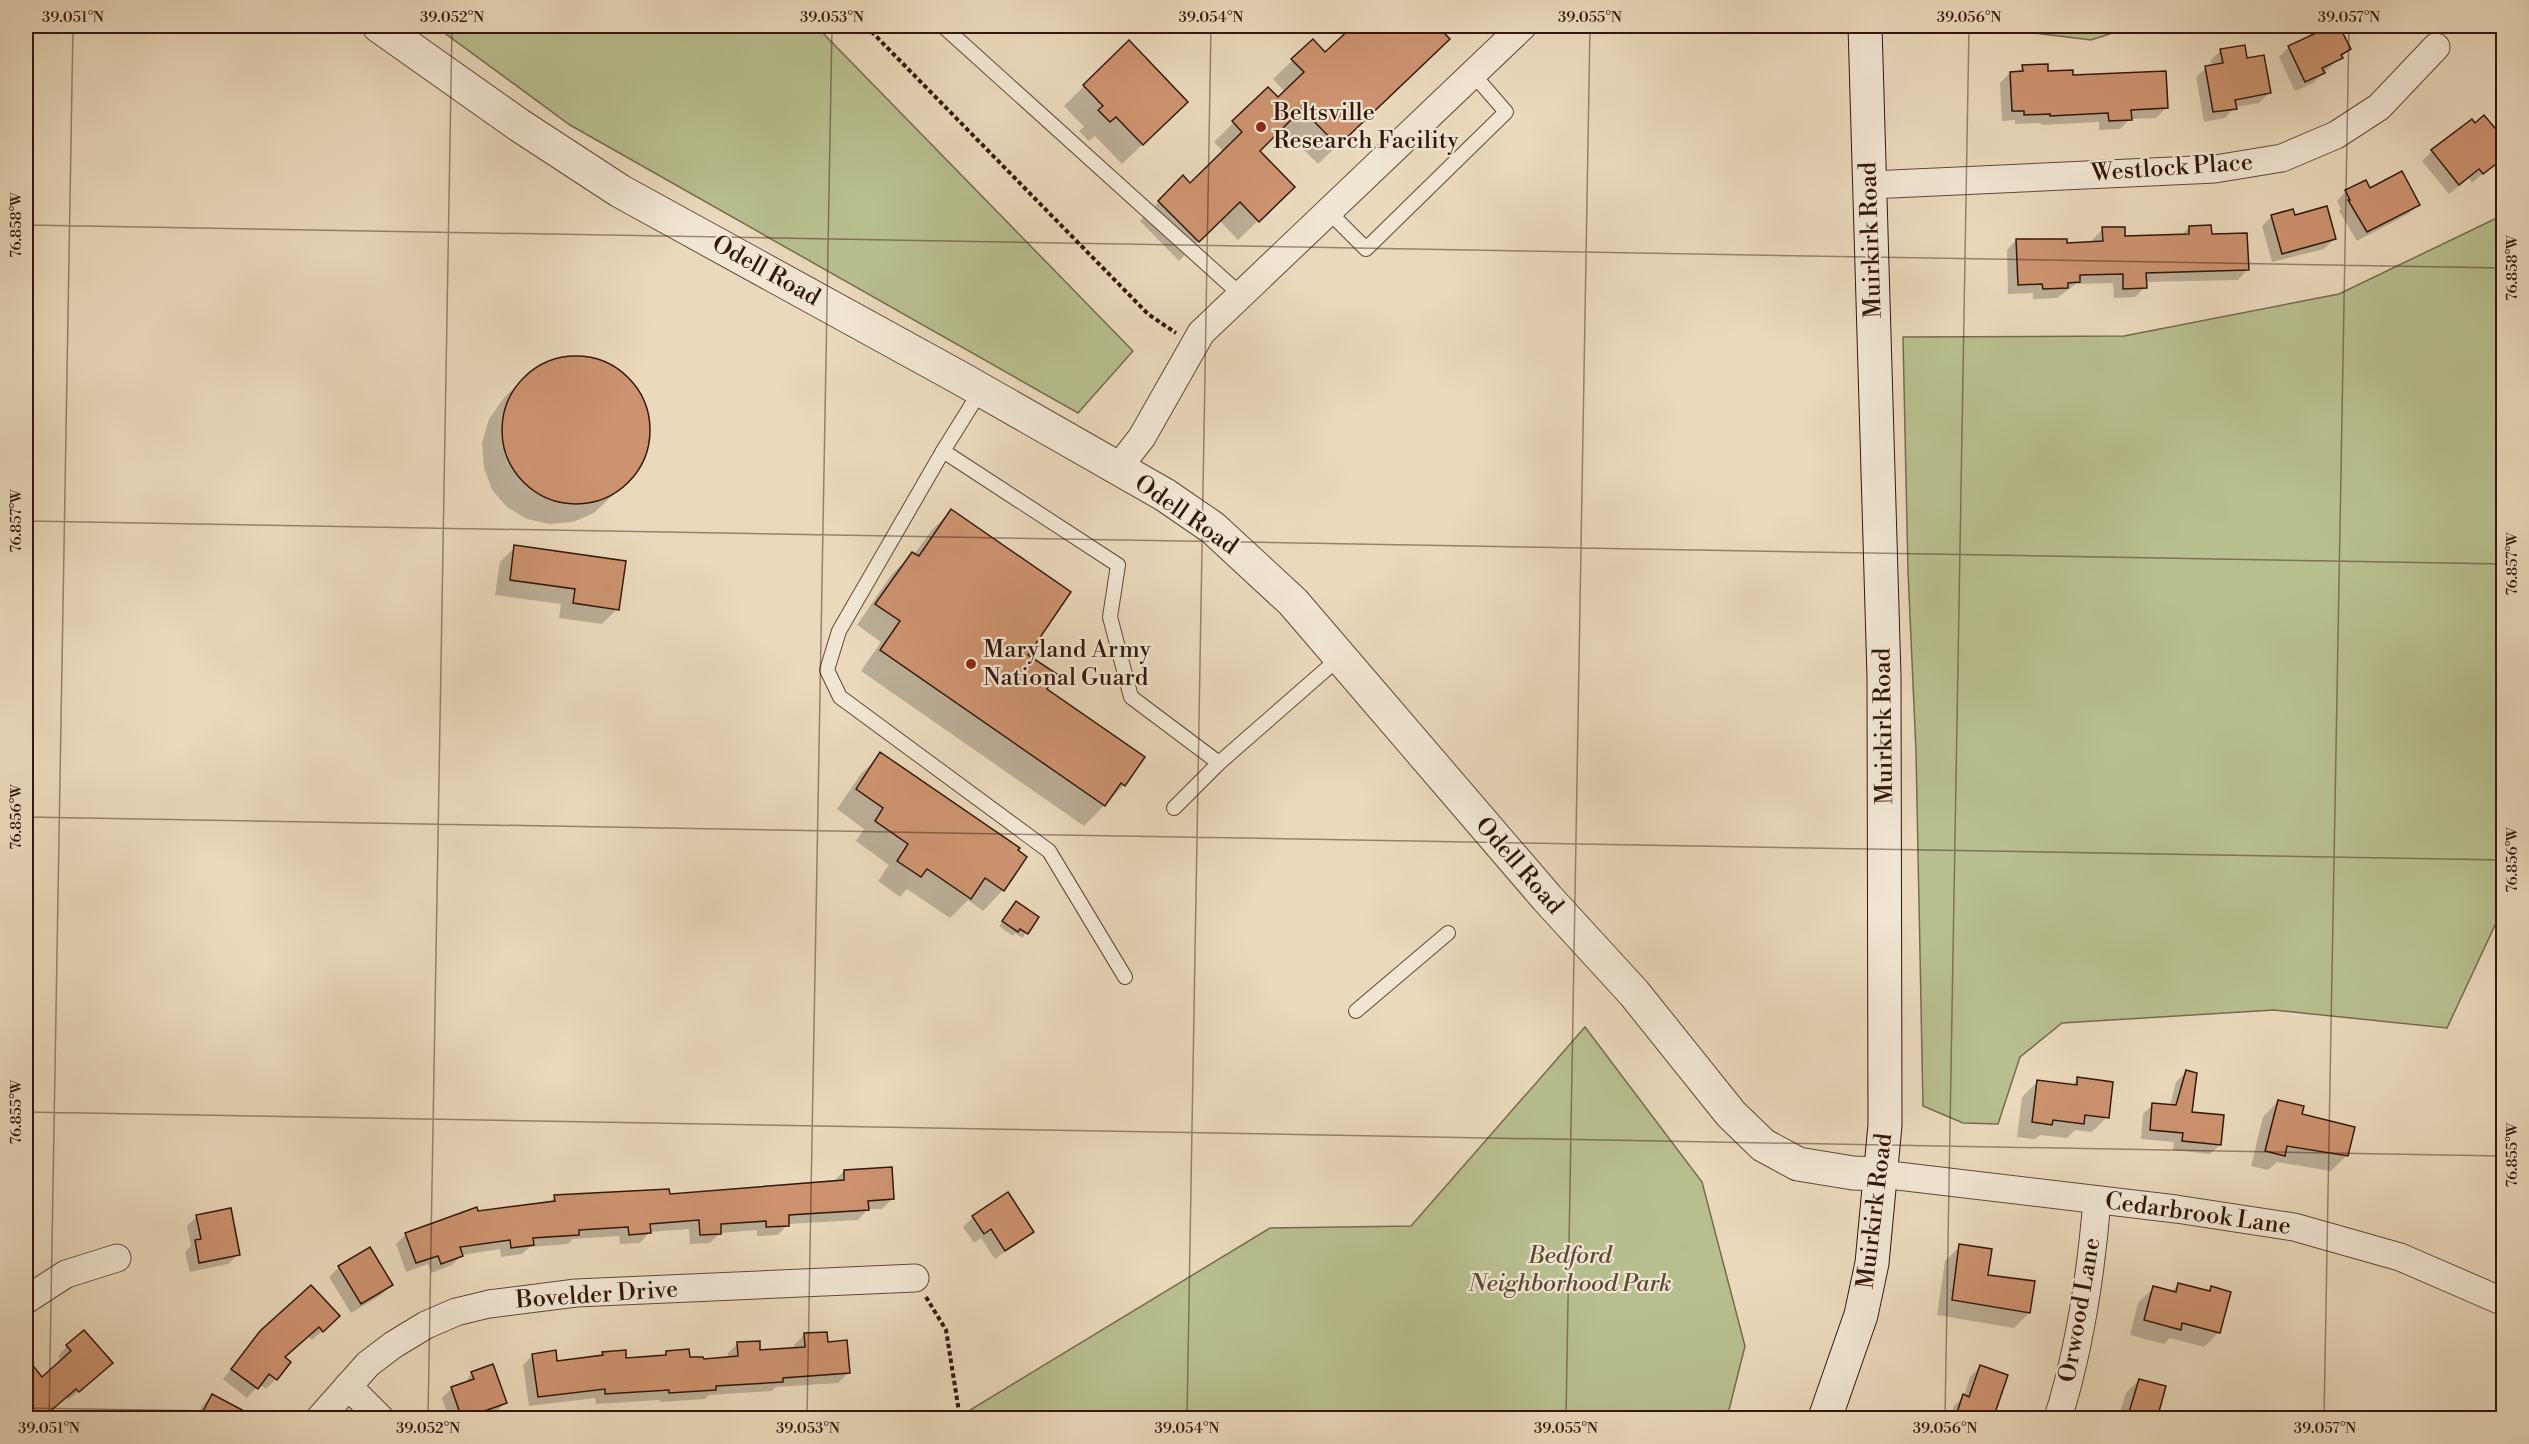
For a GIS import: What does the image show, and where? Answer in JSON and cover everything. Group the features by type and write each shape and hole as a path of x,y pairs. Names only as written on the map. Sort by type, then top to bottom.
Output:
{"street":[{"name":"Odell Road","path":"379,26 519,125 620,191 981,390 1165,495 1213,528 1293,602 1547,898 1634,993 1703,1082 1747,1130 1763,1145 1798,1164 1853,1173 1881,1174"},
{"path":"1118,468 1142,437 1201,333 1523,26"},
{"name":"Muirkirk Road","path":"1825,1419 1861,1315 1872,1263 1886,1125 1884,688 1865,26"},
{"name":"Westlock Place","path":"1870,184 2215,169 2282,158 2336,135 2379,107 2436,47"},
{"name":"Cedarbrook Lane","path":"1881,1174 2187,1211 2306,1230 2400,1257 2504,1302"},
{"name":"Orwood Lane","path":"2058,1419 2070,1380 2086,1295 2097,1200"},
{"path":"26,1300 66,1274 117,1258"},
{"name":"Bovelder Drive","path":"320,1419 368,1364 426,1325 456,1312 489,1304 576,1293 915,1278"},
{"path":"348,1386 380,1419"}],"lane":[{"path":"943,26 1241,295"},
{"path":"1329,212 1366,249 1506,112 1473,74"},
{"path":"981,390 839,631 827,670 840,697 1049,851 1125,977"},
{"path":"943,451 1118,565 1110,617 1131,697 1219,764"},
{"path":"1174,808 1219,764 1339,658"},
{"path":"1356,1011 1448,933"}],"path":[{"path":"866,26 1148,314 1166,329 1195,342"},
{"path":"915,1278 946,1330 960,1419"}],"green space":[{"path":"435,26 816,26 1133,351 1078,413 570,125"},
{"path":"1976,26 2134,26 2091,40"},
{"path":"2503,215 2503,908 2447,1028 2274,1010 2062,1023 2020,1057 1998,1124 1963,1123 1923,1106 1916,751 1908,571 1903,337 2124,336 2339,294"},
{"name":"Bedford Neighborhood Park","path":"1585,1027 1702,1182 1745,1346 1727,1418 957,1418 1270,1228 1411,1226"}],"building":[{"name":"Beltsville Research Facility","path":"1353,26 1437,26 1450,39 1338,146 1302,109 1260,151 1295,187 1259,222 1240,202 1199,242 1158,201 1183,175 1190,183 1242,132 1232,121 1268,87 1278,97 1304,72 1291,59 1313,39 1325,52"},
{"path":"2331,26 2339,26 2351,49 2341,55 2343,58 2322,68 2325,73 2305,82 2288,46"},
{"path":"1129,40 1188,102 1143,145 1116,117 1110,122 1098,110 1103,106 1083,85"},
{"path":"2245,45 2247,58 2264,55 2271,93 2235,100 2237,109 2213,112 2205,66 2223,63 2220,49"},
{"path":"2048,64 2048,71 2073,70 2073,75 2166,71 2168,108 2131,110 2132,120 2109,121 2108,113 2050,116 2050,114 2024,115 2024,111 2012,111 2010,72 2023,71 2022,65"},
{"path":"2484,115 2504,139 2504,158 2483,174 2479,169 2459,185 2431,150 2472,119 2475,123"},
{"path":"2402,171 2420,205 2367,232 2348,200 2350,200 2345,190 2366,180 2370,188"},
{"path":"2327,206 2336,239 2282,254 2271,215 2293,209 2295,215"},
{"path":"2211,225 2212,234 2247,233 2249,270 2146,273 2147,288 2123,289 2123,274 2080,275 2080,282 2068,283 2068,288 2043,289 2042,284 2018,285 2016,239 2067,239 2067,243 2103,241 2102,227 2125,227 2125,236 2189,234 2189,226"},
{"path":"576,356 590,357 604,362 617,368 628,378 638,389 644,402 649,416 649,444 644,458 638,471 628,482 617,492 604,498 590,503 576,504 562,503 548,498 535,492 524,482 514,471 508,458 503,444 502,430 503,416 508,402 514,389 524,378 535,368 548,362 562,357"},
{"name":"Maryland Army National Guard","path":"951,509 1071,592 1028,655 1057,674 1047,689 1145,757 1125,786 1121,783 1105,806 880,650 900,621 875,604 912,552 919,556"},
{"path":"514,545 626,561 619,610 573,603 575,589 510,580"},
{"path":"880,752 1020,848 1018,850 1027,857 1004,891 985,878 971,899 927,869 921,877 897,861 908,844 875,821 883,808 856,789"},
{"path":"1016,901 1039,917 1028,934 1020,929 1018,932 1002,921"},
{"path":"2186,1070 2197,1073 2192,1112 2224,1115 2221,1145 2182,1141 2183,1133 2150,1130 2152,1103 2176,1105"},
{"path":"2077,1077 2113,1082 2109,1118 2085,1115 2084,1124 2053,1120 2052,1125 2032,1122 2037,1080 2077,1085"},
{"path":"2278,1100 2304,1106 2302,1114 2355,1127 2348,1156 2287,1146 2285,1156 2265,1151"},
{"path":"892,1167 894,1199 868,1201 869,1210 789,1215 789,1226 766,1227 766,1221 721,1224 721,1234 700,1235 699,1220 650,1224 651,1233 629,1235 628,1227 579,1230 579,1235 533,1238 534,1245 511,1248 510,1240 460,1247 463,1256 441,1264 438,1256 416,1263 405,1233 477,1207 478,1211 555,1201 554,1195 669,1189 670,1194 844,1180 844,1170"},
{"path":"1008,1192 1034,1232 1005,1251 991,1229 984,1234 972,1216"},
{"path":"231,1208 240,1255 199,1263 195,1240 201,1239 196,1215"},
{"path":"1959,1244 1992,1249 1988,1275 2035,1281 2030,1313 1952,1300"},
{"path":"370,1247 393,1285 361,1304 338,1266"},
{"path":"2178,1283 2210,1291 2211,1286 2231,1292 2220,1333 2182,1323 2181,1330 2144,1320 2153,1286 2176,1292"},
{"path":"311,1285 340,1316 323,1332 319,1327 285,1357 291,1362 277,1380 269,1374 258,1389 231,1369 260,1331"},
{"path":"84,1330 113,1363 79,1392 76,1389 41,1419 31,1419 26,1413 26,1357 42,1377 71,1351 66,1345"},
{"path":"827,1332 828,1342 847,1340 850,1373 783,1378 783,1382 716,1386 716,1390 605,1394 605,1389 538,1397 532,1354 556,1350 557,1361 603,1355 602,1352 626,1350 626,1358 666,1355 666,1351 689,1349 690,1357 703,1357 704,1359 738,1356 737,1342 760,1341 760,1350 805,1347 804,1333"},
{"path":"493,1364 507,1403 462,1419 451,1387 474,1379 471,1372"},
{"path":"1980,1365 2008,1375 1995,1413 1987,1411 1985,1419 1955,1419 1963,1394 1969,1397"},
{"path":"2139,1379 2166,1386 2157,1419 2127,1419"},
{"path":"212,1394 259,1419 199,1419"}],"place":[{"name":"Beltsville Research Facility","path":"1261,127"},
{"name":"Maryland Army National Guard","path":"971,664"}]}
